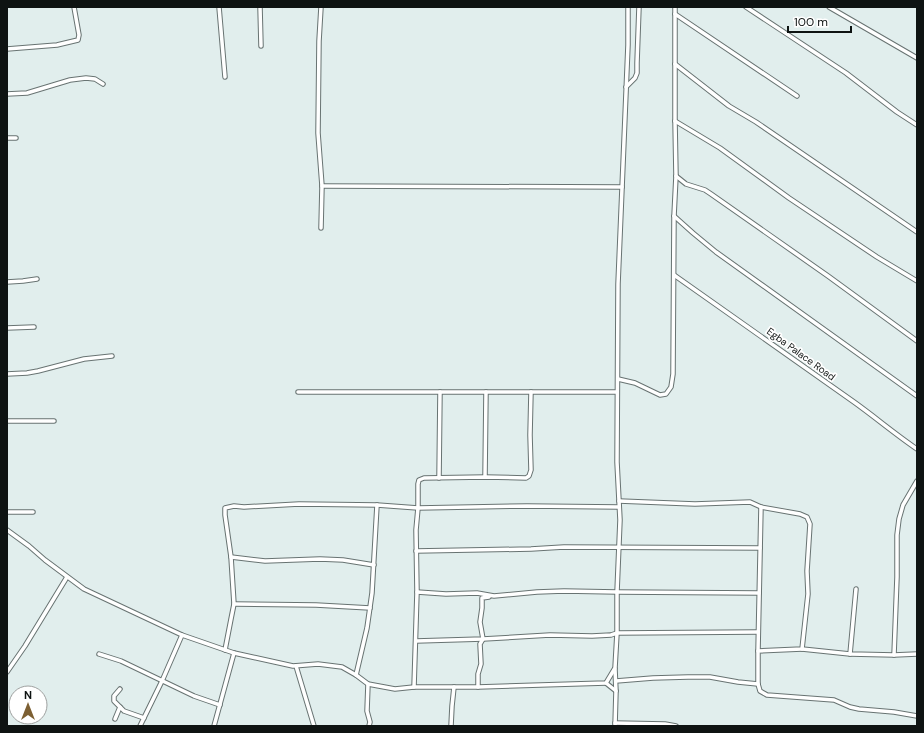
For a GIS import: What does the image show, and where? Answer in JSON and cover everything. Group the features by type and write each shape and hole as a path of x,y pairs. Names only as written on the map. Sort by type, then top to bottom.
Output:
{"street":[{"path":"7,49 57,45 78,40 79,35 74,7"},
{"path":"219,7 225,77"},
{"path":"260,7 261,46"},
{"path":"321,228 322,186 318,133 319,41 322,7"},
{"path":"628,7 618,284 617,462 620,520 616,592 617,633 615,668 615,724 665,724 676,726"},
{"path":"626,87 635,78 637,73 639,7"},
{"path":"618,379 635,383 660,394 666,394 671,387 673,374 674,216 676,176 676,7"},
{"path":"746,7 846,74 917,125"},
{"path":"829,7 917,58"},
{"path":"675,14 797,96"},
{"path":"675,64 729,106 756,122 917,232"},
{"path":"7,94 27,93 70,80 86,78 103,84"},
{"path":"675,121 720,148 789,198 877,257 917,281"},
{"path":"7,138 16,138"},
{"path":"676,176 686,184 705,190 711,194 828,276 917,341"},
{"path":"322,186 622,187"},
{"path":"674,216 693,234 716,252 917,396"},
{"name":"Egba Palace Road","path":"674,275 804,366 917,449"},
{"path":"7,282 36,279"},
{"path":"7,328 34,327"},
{"path":"7,374 27,373 84,360 112,356"},
{"path":"298,392 617,392"},
{"path":"439,478 440,392"},
{"path":"485,476 486,392"},
{"path":"414,687 417,592 416,530 419,480 424,478 485,476 526,478 529,476 531,470 531,392"},
{"path":"7,421 54,421"},
{"path":"894,655 897,535 899,519 904,505 917,481"},
{"path":"619,501 695,504 750,502 761,507 800,514 807,517 810,524 807,571 808,594 802,649"},
{"path":"225,650 234,604 231,557 225,508 234,506 244,507 299,504 377,505 418,508 527,506 619,507"},
{"path":"356,675 367,628 372,593 377,505"},
{"path":"761,507 758,632 758,684 760,691 767,696 834,700 859,709 894,712 917,716"},
{"path":"7,512 33,512"},
{"path":"7,530 84,589 182,635 234,653 296,666 318,664 342,667 368,684 395,689 414,687 478,687 606,683 616,691"},
{"path":"416,552 564,547 760,548"},
{"path":"231,557 265,561 320,559 343,560 374,565"},
{"path":"7,672 25,646 67,577"},
{"path":"850,654 856,589"},
{"path":"417,592 446,594 477,593 494,596 564,591 759,593"},
{"path":"478,687 478,674 481,664 480,644 483,639 480,622 482,598 519,594 555,593"},
{"path":"234,604 316,605 370,608"},
{"path":"416,641 550,635 592,636 611,635 617,633 758,632"},
{"path":"146,726 141,725 182,635"},
{"path":"758,651 802,649 850,654 917,654"},
{"path":"214,726 234,653"},
{"path":"99,654 121,661 194,696 220,705"},
{"path":"296,666 314,726"},
{"path":"606,683 615,668"},
{"path":"616,681 653,678 710,677 758,684"},
{"path":"368,684 367,711 370,722 369,726"},
{"path":"451,726 454,687"},
{"path":"120,689 114,696 114,702 124,711 144,718"},
{"path":"115,719 120,707"}]}
